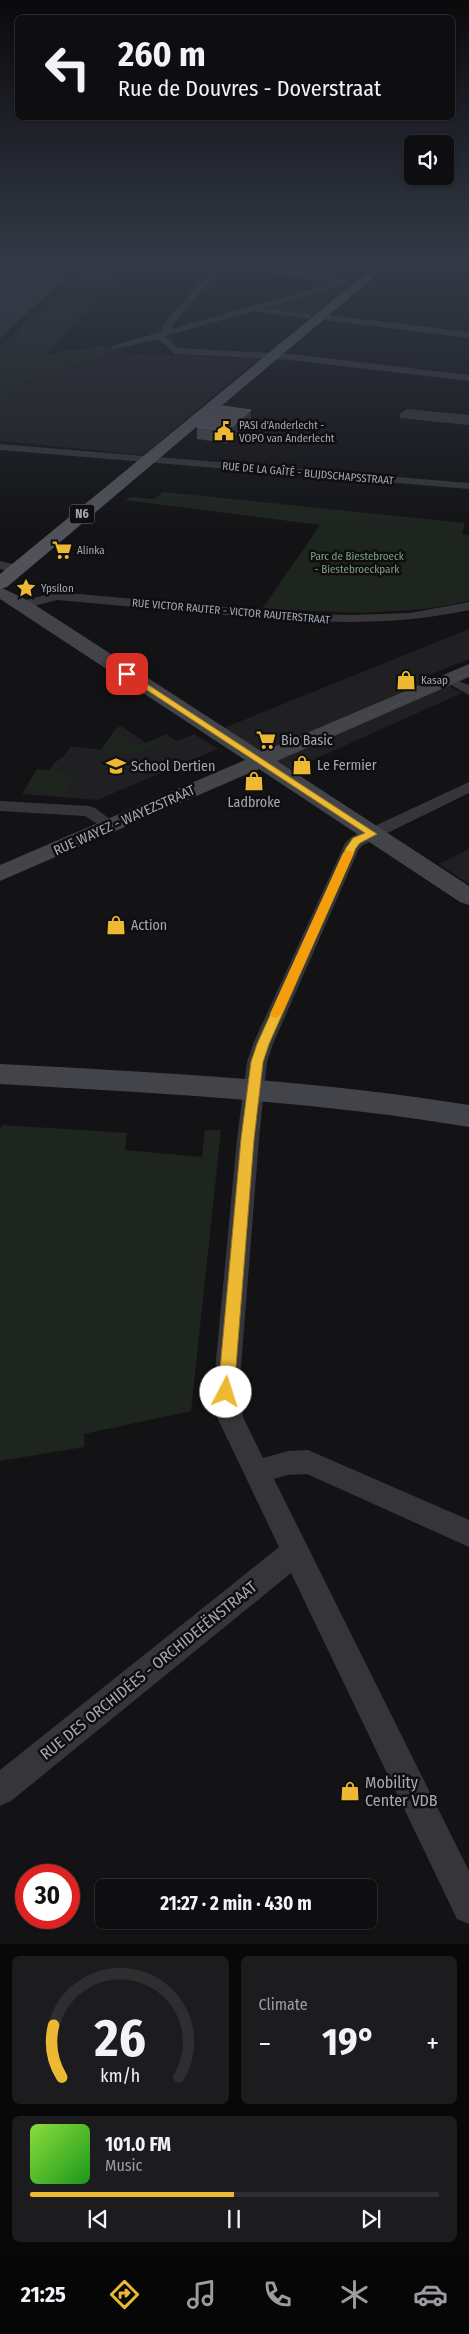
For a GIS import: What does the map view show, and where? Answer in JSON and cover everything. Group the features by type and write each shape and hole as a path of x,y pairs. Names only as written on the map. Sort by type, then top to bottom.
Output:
{"main road":[{"name":"N6","path":"0,583 9,567 148,460 276,353"}],"street":[{"path":"209,353 273,356 469,378"},
{"path":"469,418 407,412 404,416 469,422"},
{"name":"RUE DE LA GAÎTÉ - BLIJDSCHAPSSTRAAT","path":"0,447 469,486"},
{"path":"0,592 23,604 469,897"},
{"name":"RUE VICTOR RAUTER - VICTOR RAUTERSTRAAT","path":"23,604 57,596 289,617 336,619 397,617 468,607"},
{"name":"RUE WAYEZ - WAYEZSTRAAT","path":"0,874 469,670"},
{"path":"469,787 356,841 351,848 263,1044 257,1062 248,1139 226,1392 230,1417 469,1907"},
{"path":"0,806 89,811 111,826"},
{"path":"0,1074 316,1094 397,1103 469,1116"},
{"path":"257,1472 288,1463 308,1462 469,1534"},
{"name":"RUE DES ORCHIDÉES - ORCHIDEEËNSTRAAT","path":"0,1790 296,1551"}],"shaded area":[{"path":"118,353 257,359 144,455 0,441 0,403 15,387 38,376"},
{"path":"469,629 469,659 429,675 462,693 286,772 219,730"},
{"name":"School Dertien","path":"121,726 146,743 166,734 176,741 194,734 218,749 97,800 22,794 37,769 49,770 54,763 63,757 71,746 101,750 116,728"},
{"path":"469,849 469,884 439,864"}],"green space":[{"path":"0,353 46,353 45,354 55,355 57,353 118,353 38,376 15,387 0,403"},
{"name":"Parc de Biestebroeck - Biestebroeckpark","path":"163,492 465,523 462,534 469,536 469,601 426,609 363,613 262,609 320,525 125,500 130,497 154,499"},
{"path":"115,730 138,746 158,738 166,743 132,755 101,750"},
{"path":"37,769 76,775 62,796 25,790"},
{"path":"2,1125 127,1133 125,1150 202,1157 205,1130 221,1130 191,1411 84,1434 84,1447 0,1461 0,1131"}],"building":[{"path":"222,406 251,410 227,431 197,427"}],"tram line":[{"path":"0,878 469,673"}],"slow traffic":[{"path":"276,1014 348,853"}],"place":[{"name":"PASI d'Anderlecht - VOPO van Anderlecht","path":"224,431"},
{"name":"Alinka","path":"62,550"},
{"name":"Ypsilon","path":"26,588"},
{"name":"Kasap","path":"406,680"},
{"name":"Bio Basic","path":"266,740"},
{"name":"Le Fermier","path":"302,765"},
{"name":"School Dertien","path":"116,766"},
{"name":"Ladbroke","path":"254,781"},
{"name":"Action","path":"116,925"},
{"name":"Mobility Center VDB","path":"350,1791"}],"route":[{"path":"127,674 372,834 356,841 351,848 263,1044 257,1062 248,1139 226,1392"}]}
